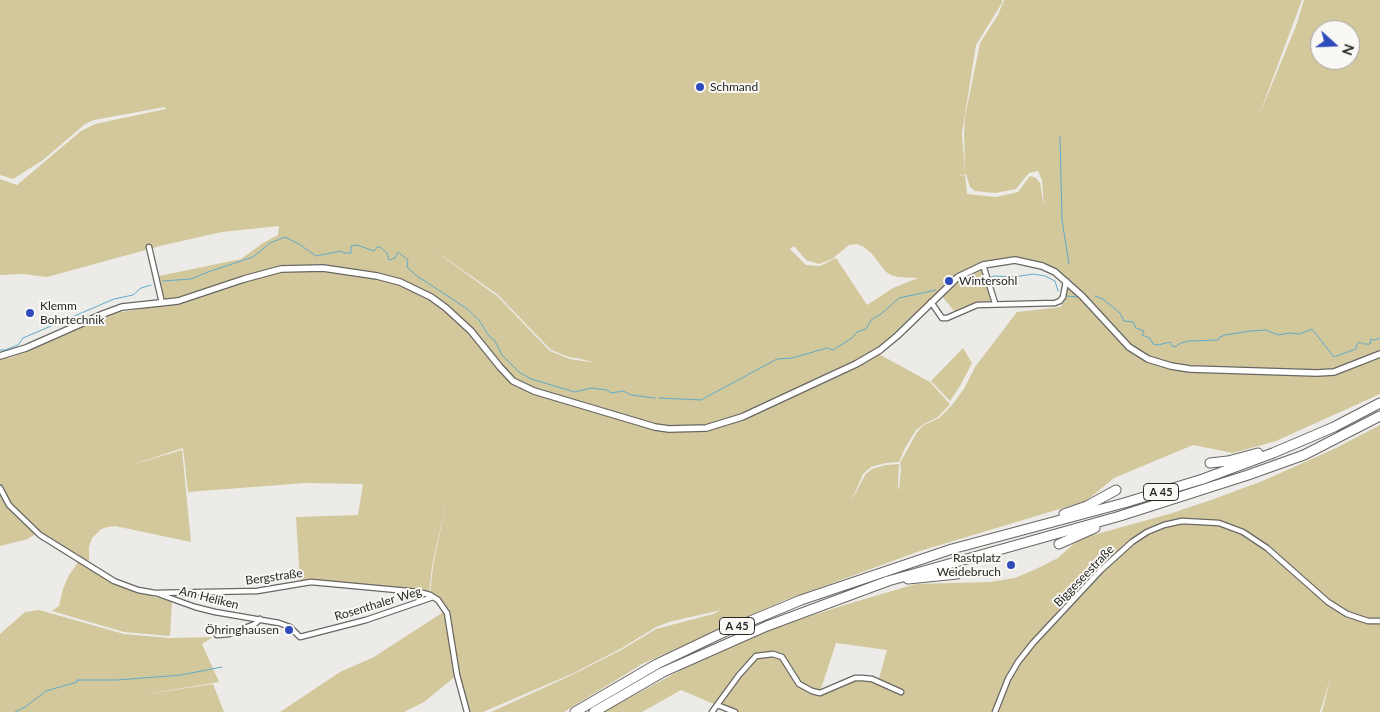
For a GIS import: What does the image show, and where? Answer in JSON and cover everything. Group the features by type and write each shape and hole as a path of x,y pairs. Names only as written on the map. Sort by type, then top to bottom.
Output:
{"highway":[{"name":"A 45","path":"575,712 657,664 724,632 801,600 952,549 1166,490 1273,453 1334,427 1380,403"},
{"name":"A 45","path":"594,712 663,672 766,626 888,581 1120,516 1248,475 1304,454 1380,416"},
{"path":"1210,462 1228,461 1261,453 1273,453"},
{"path":"1045,524 1052,519 1087,506 1116,490"},
{"path":"1058,544 1088,530 1104,526 1120,516"},
{"path":"888,581 957,574"}],"street":[{"path":"149,247 162,303"},
{"path":"0,356 26,348 113,310 195,296 244,278 281,269 323,268 400,282 431,296 471,331 500,367 513,381 522,386 655,427 689,430 714,426 742,417 856,364 880,350 897,336 958,277 983,264 1015,260 1042,266 1063,279 1129,347 1148,359 1170,366 1190,369 1317,373 1334,372 1380,354"},
{"path":"983,264 995,303"},
{"path":"931,302 942,318 947,318 977,305 1058,302 1063,297 1063,279"},
{"name":"Bergstraße","path":"0,488 9,505 45,539 121,585 138,590 155,593 257,591 311,582 418,592 433,597"},
{"name":"Biggeseestraße","path":"995,712 1000,695 1018,662 1033,643 1101,570 1132,542 1148,532 1182,521 1219,523 1243,532 1267,548 1328,602 1347,614 1368,621 1380,621"},
{"name":"Am Heliken","path":"155,593 195,607 285,625 300,637"},
{"path":"433,597 438,600 447,613 457,675 467,712"},
{"name":"Rosenthaler Weg","path":"300,637 366,620 433,597"},
{"name":"Am Heliken","path":"218,635 229,634 255,624 260,620"},
{"path":"712,712 739,675 756,656 774,654 782,656 799,684 812,691 820,693 855,678 862,678 872,679 902,692"},
{"path":"717,705 735,712"}],"shaded area":[{"path":"0,0 1002,0 1002,3 976,45 962,133 965,173 965,117 980,43 998,15 1004,0 1302,0 1258,118 1296,26 1304,0 1380,0 1380,394 1276,441 1233,453 1193,445 1114,478 1086,501 920,551 783,601 642,664 564,712 491,712 574,674 623,649 656,629 713,614 721,610 669,622 656,627 622,648 574,673 483,712 469,712 458,675 449,612 430,594 433,566 447,499 432,566 429,593 311,580 300,581 296,517 358,515 363,484 305,483 188,492 183,448 128,466 182,450 191,542 115,526 108,527 101,529 92,538 88,562 41,533 10,505 0,491 0,359 12,357 104,315 165,305 159,276 241,259 278,235 279,226 222,232 164,245 47,277 23,274 0,275 0,179 17,185 81,131 95,124 166,109 165,107 94,120 85,124 43,160 13,179 0,175","holes":["1038,171 1042,180 1044,207 1040,183 1036,178 1030,176 1018,192 996,197 967,194 965,175 954,177 966,174 970,187 975,191 995,193 1016,189 1029,173","857,244 872,254 886,272 891,275 918,278 893,288 867,305 836,258 820,266 806,265 790,249 794,246 806,260 819,264 832,259 849,245","428,246 497,294 551,350 569,357 596,363 570,359 550,351 497,296","1016,258 1055,270 1071,281 1061,307 1017,312 975,367 964,389 952,405 939,418 924,425 917,432 900,463 899,489 899,464 886,465 872,469 865,475 851,502 863,474 871,467 899,462 916,430 924,424 938,417 950,404 930,382 877,353 784,397 875,351 896,334 958,275 983,261"]},
{"path":"982,270 992,301 977,303 954,311 942,296 961,280"},
{"path":"963,348 972,363 950,401 931,381"},
{"path":"1380,425 1380,620 1368,620 1349,615 1367,622 1380,622 1380,712 1322,712 1331,676 1320,712 996,712 1009,680 1034,644 1102,571 1133,542 1133,539 1101,568 1032,642 1007,678 994,712 737,712 718,705 750,663 757,656 765,653 756,655 716,705 681,690 642,712 603,712 694,663 770,629 916,584 990,582 1015,578 1058,558 1079,539 1169,514 1214,499 1265,480 1336,448","holes":["836,643 887,650 878,682 872,679 855,679 831,690 820,693 817,692 820,692"]},
{"path":"0,492 8,507 35,534 28,539 0,546"},
{"path":"79,561 115,584 172,602 170,636 124,632 52,611 59,606 69,575"},
{"path":"39,610 124,634 170,638 213,637 202,644 219,682 135,696 213,684 224,712 0,712 0,634 25,612"},
{"path":"445,611 456,676 424,702 404,712 280,712 340,672 374,657"}],"waterway":[{"path":"1060,137 1062,220 1069,264"},
{"path":"163,281 191,279 253,257 270,243 285,237 316,256 341,251 351,253 351,246 357,245 374,251 377,247 380,247 387,253 389,260 395,258 398,252 408,260 407,267 417,276 466,308 479,320 488,335 495,341 502,355 519,372 531,379 575,392 591,388 607,390 611,393 623,391 631,395 655,398"},
{"path":"988,278 1033,274 1045,276 1055,281 1058,291"},
{"path":"962,284 984,278"},
{"path":"0,350 18,345 23,338 114,299 133,295 141,288 151,285"},
{"path":"659,398 701,400 777,359 792,358 827,348 833,350 852,338 857,332 866,329 871,320 899,298 936,290"},
{"path":"1067,296 1077,297"},
{"path":"1095,296 1103,299 1120,313 1124,321 1133,322 1136,328 1144,331 1142,335 1150,338 1153,344 1158,345 1170,342 1175,347 1189,341 1218,340 1225,335 1250,331 1266,330 1278,335 1300,334 1312,329 1334,357 1356,349 1357,344 1360,342 1370,344 1371,339 1380,338"},
{"path":"15,712 46,691 77,682 77,680 117,680 181,675 222,667"}],"place":[{"name":"Schmand","path":"700,87"},
{"name":"Wintersohl","path":"949,281"},
{"name":"Klemm Bohrtechnik","path":"30,313"},
{"name":"Rastplatz Weidebruch","path":"1011,565"},
{"name":"Öhringhausen","path":"289,630"}]}
